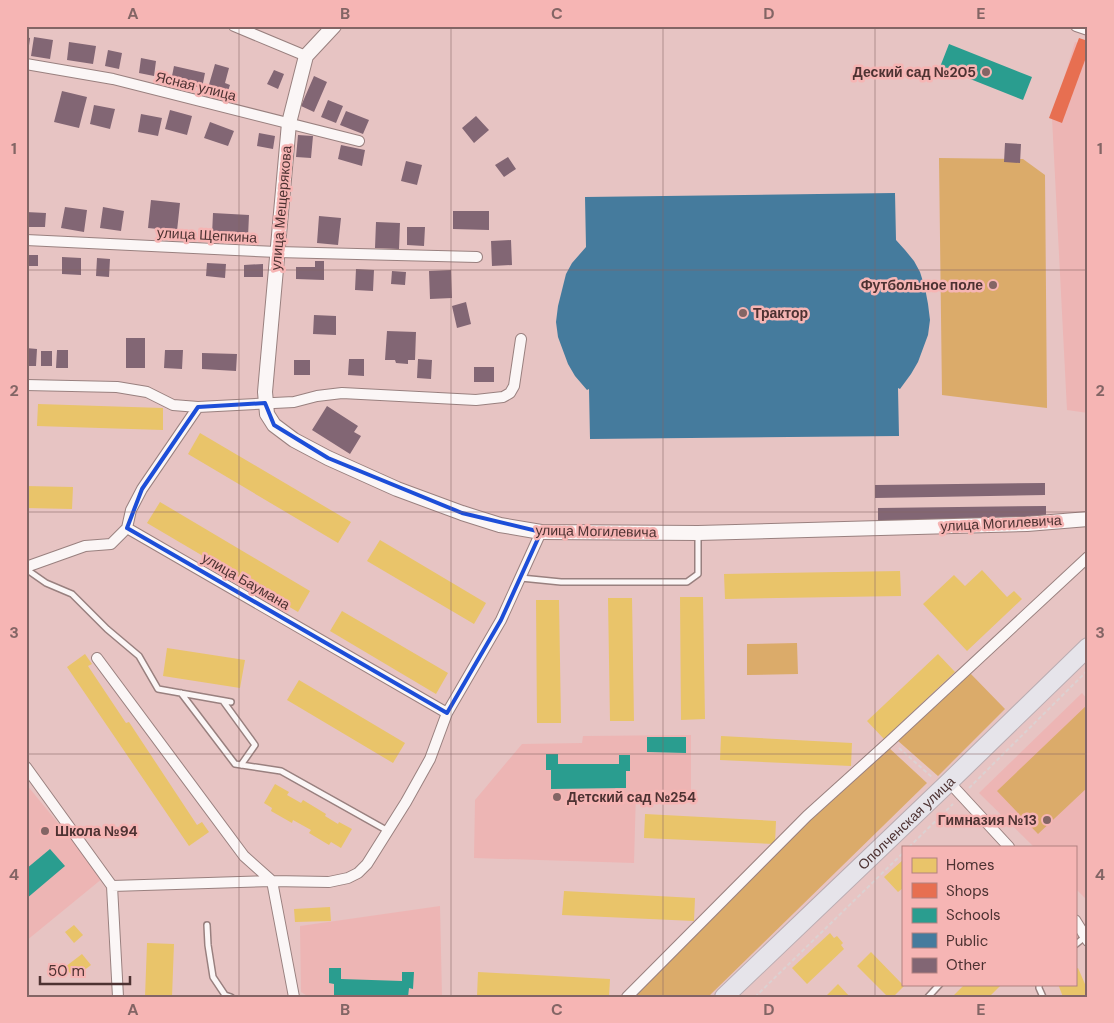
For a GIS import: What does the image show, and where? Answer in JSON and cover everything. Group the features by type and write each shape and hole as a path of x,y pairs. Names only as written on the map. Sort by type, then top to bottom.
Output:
{"highway":[{"name":"Ополченская улица","path":"724,997 1088,647"}],"street":[{"path":"234,26 306,56"},
{"name":"улица Мещерякова","path":"265,404 288,123 306,56 334,26"},
{"path":"1076,26 1088,30"},
{"name":"Ясная улица","path":"26,64 113,79 358,141"},
{"name":"улица Щепкина","path":"26,240 277,252 477,257"},
{"path":"26,385 117,388 148,392 173,405 198,408 294,402 317,396 342,393 476,400 502,397 510,393 514,386 521,339"},
{"name":"улица Могилевича","path":"265,404 266,414 274,425 294,440 328,458 397,489 462,513 500,525 541,532 698,532 1028,524 1088,518"},
{"path":"26,568 85,546 111,544 127,528 132,510 142,489 198,408"},
{"name":"улица Баумана","path":"127,528 447,713"},
{"path":"112,886 272,881 329,882 348,878 358,873 388,831 430,759 447,713 501,620 541,532"},
{"path":"627,997 807,816 1088,557"},
{"path":"97,658 244,856 272,881 294,997"},
{"path":"26,767 112,886 118,997"},
{"path":"947,784 962,795 1008,846"},
{"path":"1076,922 1087,938"}],"lane":[{"path":"520,578 561,582 688,582 698,574 698,532"},
{"path":"26,568 46,583 72,594 139,656 158,689 231,702"},
{"path":"181,693 235,764 281,771 388,831"},
{"path":"222,700 255,745 241,765"},
{"path":"207,924 213,977 226,995 231,997"},
{"path":"1076,945 1087,938"},
{"path":"928,997 938,986"}],"path":[{"path":"910,846 1088,670"},
{"path":"890,741 947,784"},
{"path":"755,997 902,854"}],"highlighted area":[{"path":"265,403 274,425 328,458 462,513 541,532 501,620 447,713 127,528 142,489 198,407"}],"shaded area":[{"path":"1075,42 1088,46 1088,413 1067,410 1052,118"},
{"name":"Футбольное поле","path":"939,158 1023,159 1045,175 1047,408 942,395"},
{"path":"797,643 798,674 747,675 747,644"},
{"path":"969,672 1005,709 938,776 897,740"},
{"name":"Гимназия №13","path":"1082,693 1088,700 1088,901 1076,889 1076,846 1033,846 979,793"},
{"path":"1088,704 1088,787 1038,834 997,791"},
{"name":"Детский сад №254","path":"691,735 691,794 636,792 634,863 474,858 475,800 522,744 582,743 583,736"},
{"path":"888,747 927,783 708,997 632,997 850,780"},
{"name":"Школа №94","path":"26,784 103,878 26,941"},
{"path":"440,906 442,997 309,997 301,992 300,926"}],"building: Homes":[{"path":"38,404 163,408 163,430 37,426"},
{"path":"200,433 351,522 338,543 188,454"},
{"path":"26,486 73,487 72,509 26,508"},
{"path":"160,502 310,591 298,612 147,523"},
{"path":"380,540 486,603 474,624 367,561"},
{"path":"982,570 1007,597 1014,591 1022,599 967,651 923,604 954,575 965,586"},
{"path":"900,571 901,596 725,599 724,574"},
{"path":"680,597 703,597 705,719 681,720"},
{"path":"608,598 632,598 634,721 610,721"},
{"path":"536,600 559,600 561,723 537,723"},
{"path":"342,611 448,673 436,694 330,631"},
{"path":"167,648 245,660 240,688 163,676"},
{"path":"85,654 92,664 88,666 126,723 129,722 197,825 202,822 209,832 189,846 67,667"},
{"path":"938,654 955,672 884,739 867,721"},
{"path":"299,680 405,743 393,763 287,700"},
{"path":"721,736 852,743 851,766 720,760"},
{"path":"275,784 289,792 287,795 301,803 303,800 338,824 339,822 352,829 341,848 331,842 329,845 309,833 311,830 293,820 292,823 271,811 272,808 264,803"},
{"path":"645,814 776,821 775,844 644,838"},
{"path":"902,861 902,889 898,892 884,877"},
{"path":"564,891 695,898 694,921 562,915"},
{"path":"330,907 331,921 295,922 294,909"},
{"path":"74,925 83,935 74,943 65,932"},
{"path":"830,933 834,938 837,936 843,943 841,945 844,949 807,984 792,968"},
{"path":"147,943 174,944 172,997 145,997"},
{"path":"871,952 904,986 893,997 888,997 857,966"},
{"path":"82,954 91,965 74,978 65,967"},
{"path":"1078,968 1088,991 1088,997 1063,997 1059,986 1076,986 1076,969"},
{"path":"478,972 610,979 609,997 477,996"},
{"path":"838,984 850,997 825,997"},
{"path":"963,986 1000,986 989,997 952,997"}],"building: Shops":[{"path":"1079,38 1088,41 1088,52 1062,123 1049,118"}],"building: Schools":[{"name":"Деский сад №205","path":"949,44 1032,77 1023,100 940,67"},
{"path":"647,737 686,737 686,753 647,752"},
{"path":"546,754 558,754 558,764 619,764 619,755 630,755 630,771 626,771 626,788 551,789 551,770 546,770"},
{"path":"50,849 65,866 26,899 26,869"},
{"path":"329,968 341,968 341,979 402,981 402,972 414,972 413,989 409,988 408,997 334,997 334,984 329,983"}],"building: Public":[{"name":"Трактор","path":"895,193 896,240 914,261 920,272 925,288 930,320 928,335 918,362 900,389 898,388 899,436 590,439 589,389 587,390 575,376 568,364 558,337 556,322 566,274 572,263 586,247 585,197"}],"building: Other":[{"path":"26,37 30,38 28,53 26,53"},
{"path":"34,37 53,40 50,59 31,56"},
{"path":"69,42 96,46 93,64 67,60"},
{"path":"108,50 122,53 119,69 105,66"},
{"path":"141,58 156,61 154,76 139,73"},
{"path":"215,64 229,68 225,83 230,85 227,94 208,88"},
{"path":"174,66 205,73 202,88 171,81"},
{"path":"274,70 284,74 278,89 267,84"},
{"path":"314,76 327,82 314,112 301,106"},
{"path":"62,91 87,97 79,128 54,122"},
{"path":"328,100 343,106 336,123 321,117"},
{"path":"94,105 115,109 110,129 90,124"},
{"path":"170,110 192,116 187,135 165,129"},
{"path":"346,111 369,120 363,134 340,125"},
{"path":"141,114 162,118 158,136 138,132"},
{"path":"476,116 489,130 474,143 462,128"},
{"path":"210,122 234,131 228,146 204,138"},
{"path":"259,133 275,136 273,149 257,146"},
{"path":"298,135 313,136 311,158 296,157"},
{"path":"1005,143 1021,144 1020,163 1004,162"},
{"path":"341,145 365,150 362,166 338,159"},
{"path":"508,157 516,169 504,177 495,165"},
{"path":"406,161 422,165 417,185 401,181"},
{"path":"151,200 180,203 177,231 148,228"},
{"path":"65,207 87,210 84,232 61,228"},
{"path":"103,207 124,211 121,231 100,228"},
{"path":"453,211 489,211 489,230 453,229"},
{"path":"26,212 46,213 45,227 26,227"},
{"path":"213,213 249,215 248,237 212,235"},
{"path":"319,216 341,218 338,245 317,243"},
{"path":"376,222 400,223 399,249 375,248"},
{"path":"407,227 425,227 424,246 407,245"},
{"path":"511,240 512,265 492,266 491,241"},
{"path":"26,255 38,255 38,266 26,266"},
{"path":"62,257 81,258 81,275 62,274"},
{"path":"97,258 110,259 109,277 96,276"},
{"path":"315,261 324,261 324,280 296,279 296,267 315,267"},
{"path":"207,263 226,264 225,278 206,276"},
{"path":"263,264 263,277 244,277 244,265"},
{"path":"356,269 374,270 373,291 355,290"},
{"path":"451,270 452,298 430,299 429,271"},
{"path":"392,271 406,272 405,285 391,284"},
{"path":"466,302 471,324 457,328 452,306"},
{"path":"314,315 336,316 336,335 313,334"},
{"path":"387,331 416,332 415,360 408,360 408,364 396,363 395,360 385,360"},
{"path":"126,338 145,338 145,368 126,368"},
{"path":"26,348 37,349 36,366 26,366"},
{"path":"57,350 68,350 68,368 56,368"},
{"path":"165,350 183,350 182,369 164,368"},
{"path":"41,351 52,351 52,366 41,366"},
{"path":"202,353 237,354 236,371 202,369"},
{"path":"349,359 364,359 364,376 348,375"},
{"path":"418,359 432,360 431,379 417,378"},
{"path":"294,360 310,360 310,375 294,375"},
{"path":"474,367 494,367 494,382 474,382"},
{"path":"327,406 358,426 354,432 361,436 350,454 312,430"},
{"path":"1045,483 1045,495 875,498 875,485"},
{"path":"1046,506 1046,520 878,522 878,508"}],"place":[{"name":"Деский сад №205","path":"986,72"},
{"name":"Футбольное поле","path":"993,285"},
{"name":"Трактор","path":"743,313"},
{"name":"Детский сад №254","path":"557,797"},
{"name":"Гимназия №13","path":"1047,820"},
{"name":"Школа №94","path":"45,831"}]}
